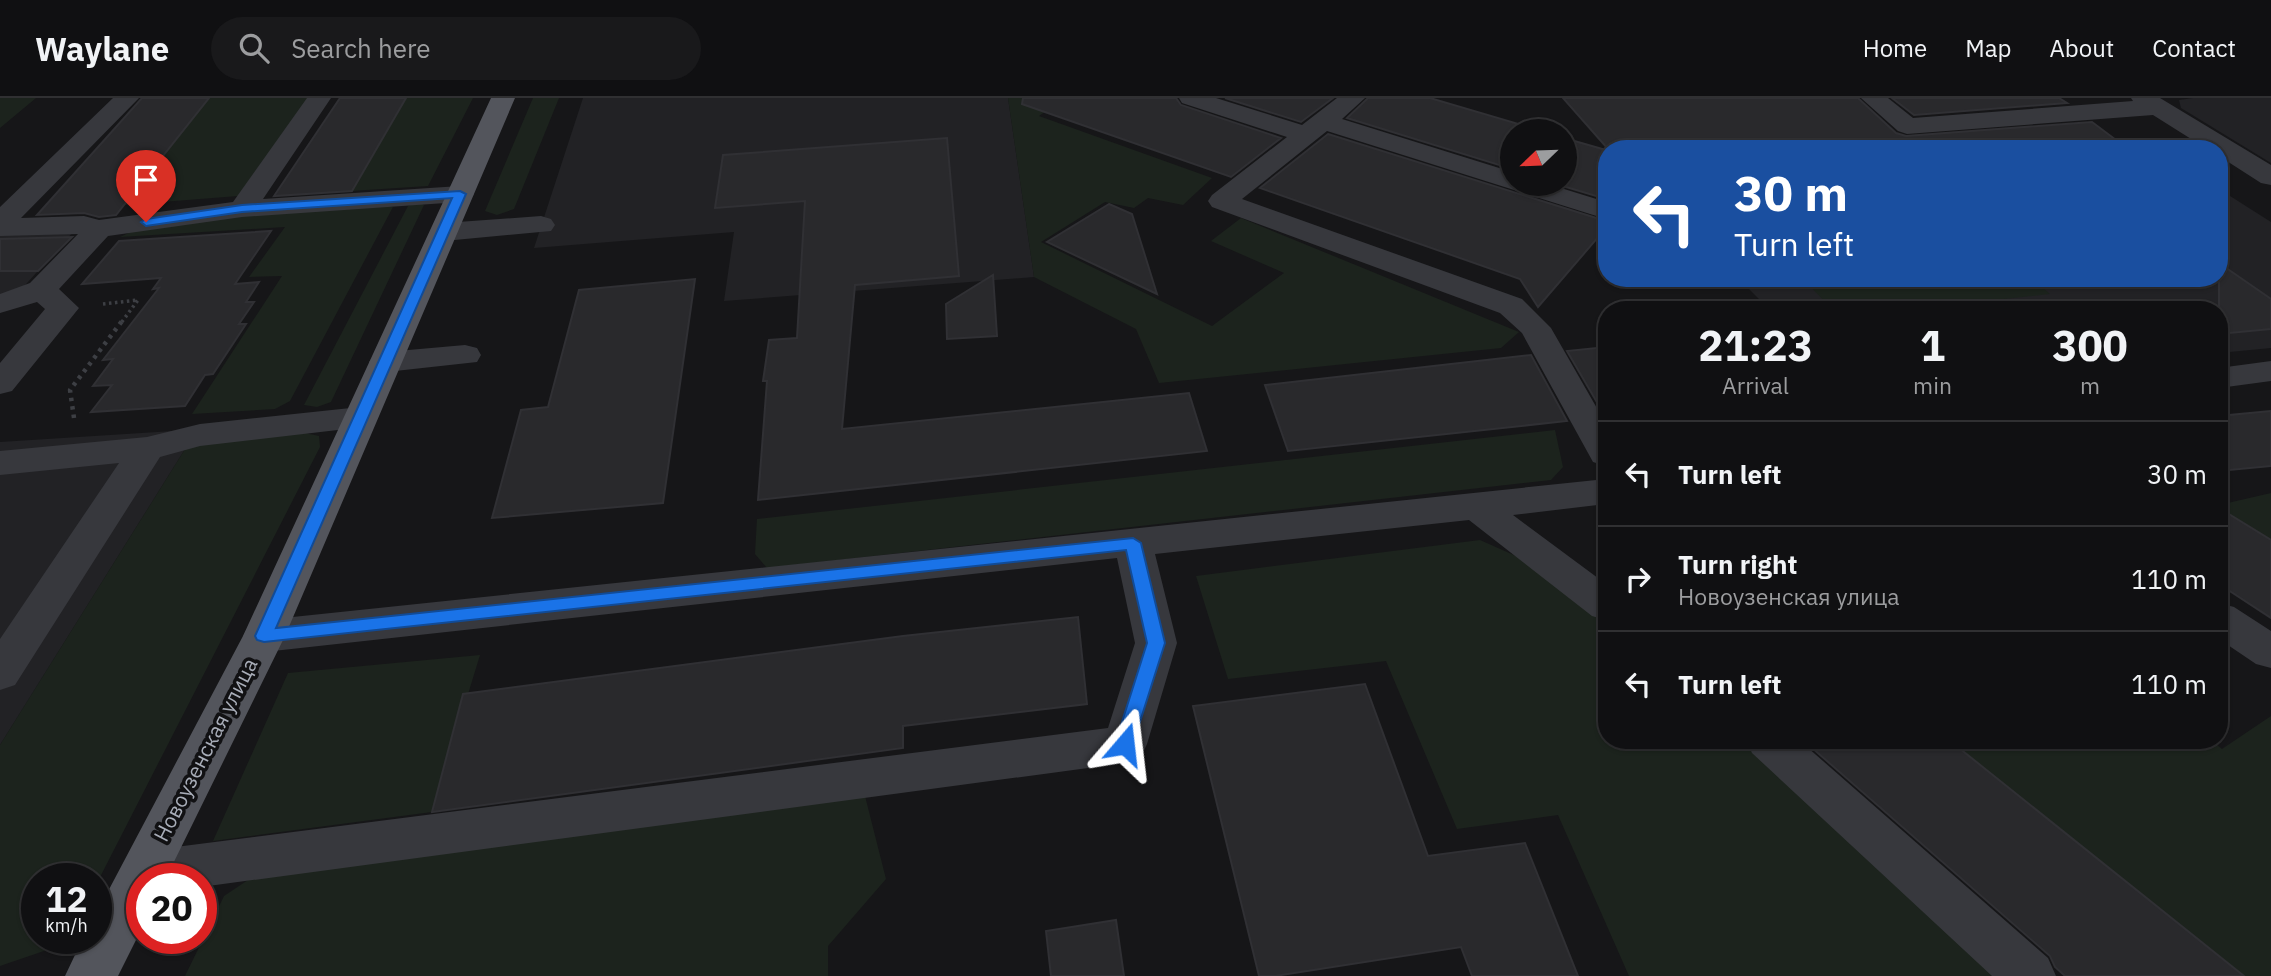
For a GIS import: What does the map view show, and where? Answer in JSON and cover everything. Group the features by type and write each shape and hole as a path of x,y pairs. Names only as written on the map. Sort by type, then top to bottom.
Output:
{"main road":[{"name":"Новоузенская улица","path":"149,863 264,636 503,98"},
{"name":"Новоузенская улица","path":"86,975 126,905"}],"street":[{"path":"0,225 127,98"},
{"path":"242,209 319,98"},
{"path":"1191,98 1500,178"},
{"path":"1353,98 1222,201 1511,306 1535,328 1598,440"},
{"path":"1873,98 1907,126 2151,103 2211,140"},
{"path":"2228,150 2271,177"},
{"path":"0,225 84,225 99,229 242,209 460,194"},
{"path":"1558,196 1598,208"},
{"path":"444,232 541,225"},
{"path":"0,384 99,229"},
{"path":"0,304 52,299"},
{"path":"386,362 465,355"},
{"path":"2228,376 2271,372"},
{"path":"0,463 147,449 200,435 360,418"},
{"path":"0,673 147,449"},
{"path":"264,636 1598,493"},
{"path":"1476,506 1598,599"},
{"path":"217,863 1125,744 1156,643 1133,543"},
{"path":"2228,624 2271,652"},
{"path":"1778,749 2029,976"}],"path":[{"path":"52,299 138,300 70,390 75,427"}],"shaded area":[{"path":"0,98 36,98 0,128"},
{"path":"209,98 308,98 238,196 124,205"},
{"path":"406,98 473,98 428,186 351,191"},
{"path":"533,98 559,98 514,209 497,215 485,211"},
{"path":"583,98 1008,98 1034,277 724,301 734,232 534,248"},
{"path":"1008,98 1064,98 1039,116 1212,178 1183,205 1148,198 1134,208 1105,202 1041,242 1212,326 1284,273 1211,241 1241,218 1519,332 1501,348 1159,383 1136,329 1034,277"},
{"path":"2271,98 2271,163 2181,108 2179,100"},
{"path":"2228,195 2271,222 2271,348 2228,352 2228,301 1761,301 1747,287 2228,287"},
{"path":"419,202 424,205 331,402 317,407 304,405 408,206"},
{"path":"393,207 290,401 275,409 192,414 282,276 249,277 285,227 120,237 133,231 235,215"},
{"path":"0,221 83,221 0,313"},
{"path":"1811,287 2042,287 2050,294 1986,301 1824,301"},
{"path":"1555,430 1563,467 1551,480 767,568 755,554 757,519"},
{"path":"173,431 187,446 0,745 0,442"},
{"path":"305,433 319,436 320,447 107,863 21,863 21,954 35,954 0,966 0,745 187,446"},
{"path":"2271,493 2271,540 2228,514 2228,503"},
{"path":"1480,540 1567,579 1598,603 1598,749 1776,749 2028,976 1629,976 1558,815 1457,829 1386,661 1228,679 1196,576"},
{"path":"480,655 432,812 213,841 288,673"},
{"path":"2271,716 2271,976 2244,976 1960,749 2228,749 2228,745"},
{"path":"865,796 886,879 828,946 828,976 185,976 196,954 217,954 217,910 224,896 251,878"}],"building":[{"path":"142,98 209,98 116,215 37,215"},
{"path":"340,98 406,98 352,191 274,196"},
{"path":"1023,98 1176,98 1181,105 1281,138 1231,177 1022,104"},
{"path":"1225,98 1333,98 1301,122"},
{"path":"1368,98 1430,98 1501,119 1500,165 1347,118"},
{"path":"1563,98 1858,98 1896,133 1906,136 2092,122 2116,140 1600,140"},
{"path":"1892,98 2059,98 2067,103 1914,115"},
{"path":"1328,134 1500,188 1500,196 1526,196 1598,218 1598,237 1538,307 1520,279 1260,188"},
{"path":"947,138 959,276 855,285 842,429 1189,393 1207,451 758,500 767,381 763,381 769,340 797,338 805,201 715,208 723,155"},
{"path":"1577,142 1598,148 1598,197 1577,190"},
{"path":"1109,204 1132,214 1157,294 1047,242"},
{"path":"271,231 235,284 259,282 246,302 254,302 239,324 246,324 213,374 205,375 185,406 91,412 112,385 93,386 113,359 103,360 159,288 153,289 161,278 82,284 119,241"},
{"path":"72,237 38,271 0,271 0,239"},
{"path":"2228,269 2271,299 2271,329 2228,333 2228,301 2219,301 2219,287 2228,287"},
{"path":"993,275 997,336 947,339 946,304"},
{"path":"695,279 663,503 492,518 521,410 548,407 579,290"},
{"path":"1598,348 1598,404 1567,351"},
{"path":"1531,355 1567,421 1288,451 1265,385"},
{"path":"2271,411 2271,466 2228,470 2228,415"},
{"path":"2228,514 2271,540 2271,618 2228,590"},
{"path":"1078,617 1087,704 903,726 903,748 432,812 463,694 903,636"},
{"path":"1365,684 1428,856 1525,843 1578,976 1472,976 1461,947 1275,976 1259,976 1193,706"},
{"path":"1813,749 1960,749 2244,976 2065,976 2055,967 2050,956"},
{"path":"1116,920 1124,976 1051,976 1046,931"}],"route":[{"path":"146,222 242,209 460,194 264,636 1133,543 1156,643 1125,744"}]}
